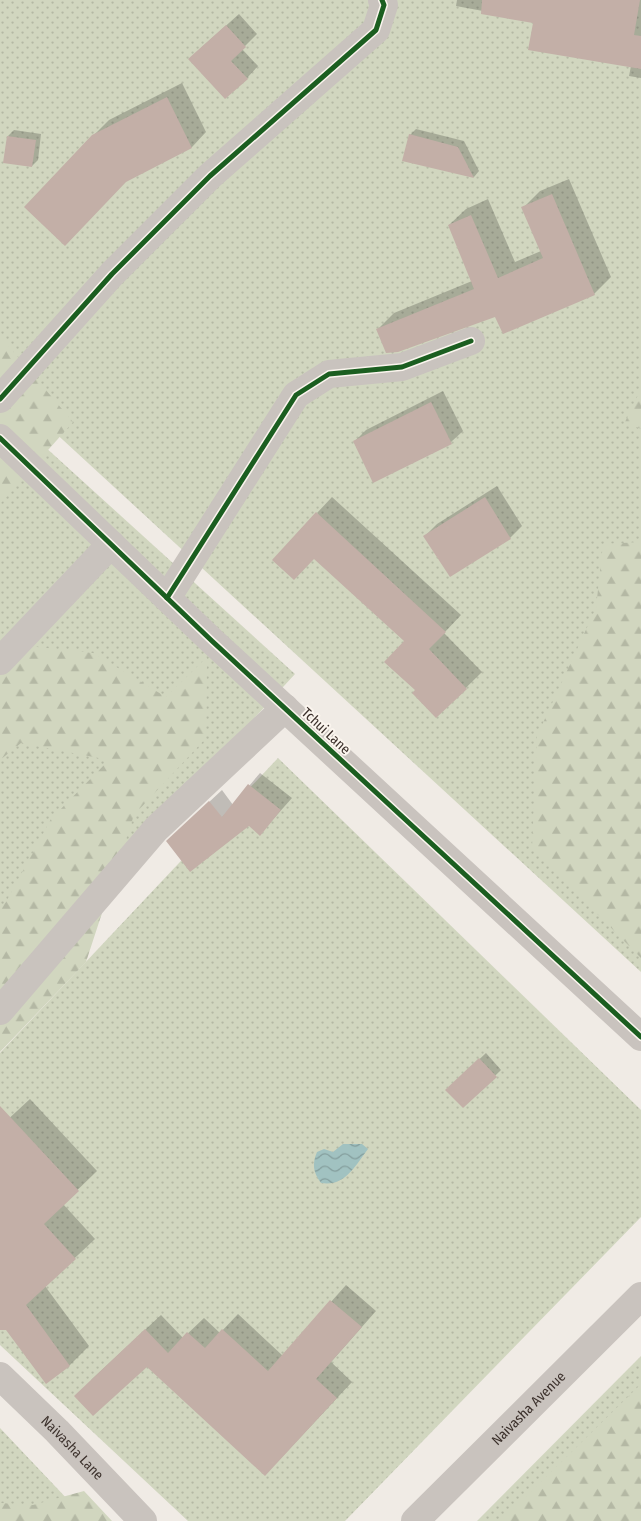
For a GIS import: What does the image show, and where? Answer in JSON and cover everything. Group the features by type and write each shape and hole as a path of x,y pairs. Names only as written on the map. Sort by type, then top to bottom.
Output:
{"street":[{"path":"0,399 112,274 210,176 376,30 384,5 382,0"},
{"path":"167,598 296,395 329,374 402,367 470,341"},
{"name":"Tchui Lane","path":"0,438 167,598 641,1037"},
{"path":"0,661 110,544"},
{"path":"0,1012 156,829 285,708"},
{"name":"Naivasha Avenue","path":"415,1521 641,1296"},
{"name":"Naivasha Lane","path":"0,1376 57,1431 144,1521"}],"green space":[{"path":"0,0 641,0 641,972 0,382"},
{"path":"0,336 73,422 0,504"},
{"path":"641,389 641,429 625,422"},
{"path":"0,406 295,674 0,995"},
{"path":"641,542 641,958 532,848 537,736 596,608 603,544"},
{"path":"0,643 93,653 166,697 207,657 206,738 134,815 86,962 0,1052 0,907 6,902 51,819 109,760 21,743 0,760"},
{"path":"278,758 641,1110 641,1217 345,1521 188,1521 0,1345 0,1053"},
{"path":"641,1356 641,1521 477,1521"},
{"path":"641,1384 641,1521 501,1521"},
{"path":"0,1428 88,1521 0,1521"},
{"path":"84,1491 112,1521 0,1521 0,1503 33,1505"}],"water":[{"path":"343,1144 362,1144 368,1149 349,1174 337,1182 321,1183 314,1168 317,1152 324,1149 333,1152"}],"building":[{"path":"482,0 640,0 634,35 641,36 641,69 528,50 533,23 481,14"},
{"path":"226,25 246,47 231,61 248,79 225,99 188,59"},
{"path":"167,97 192,148 126,182 65,246 24,207 92,135"},
{"path":"409,134 458,147 474,178 402,161"},
{"path":"7,136 36,140 32,167 3,163"},
{"path":"552,194 595,295 503,334 495,317 398,352 386,353 376,329 474,289 448,225 471,215 498,278 543,258 521,207"},
{"path":"431,402 452,444 373,483 353,441"},
{"path":"485,497 511,539 450,577 423,536"},
{"path":"316,512 446,632 429,649 467,689 436,718 412,693 415,690 384,662 404,641 314,559 294,580 272,560"},
{"path":"248,784 281,810 260,836 249,826 190,872 166,841 209,801 222,817"},
{"path":"479,1058 497,1077 463,1108 445,1090"},
{"path":"0,1106 79,1191 44,1224 76,1259 26,1305 70,1366 46,1384 6,1330 0,1330"},
{"path":"330,1300 362,1327 316,1379 337,1398 265,1476 147,1367 93,1416 74,1396 145,1329 168,1353 187,1332 205,1348 222,1329 268,1371"}],"cycle path":[{"path":"0,399 112,274 210,176 376,30 384,5 382,0"},
{"path":"167,598 296,395 329,374 402,367 471,341"},
{"path":"0,438 212,641 641,1037"}]}
